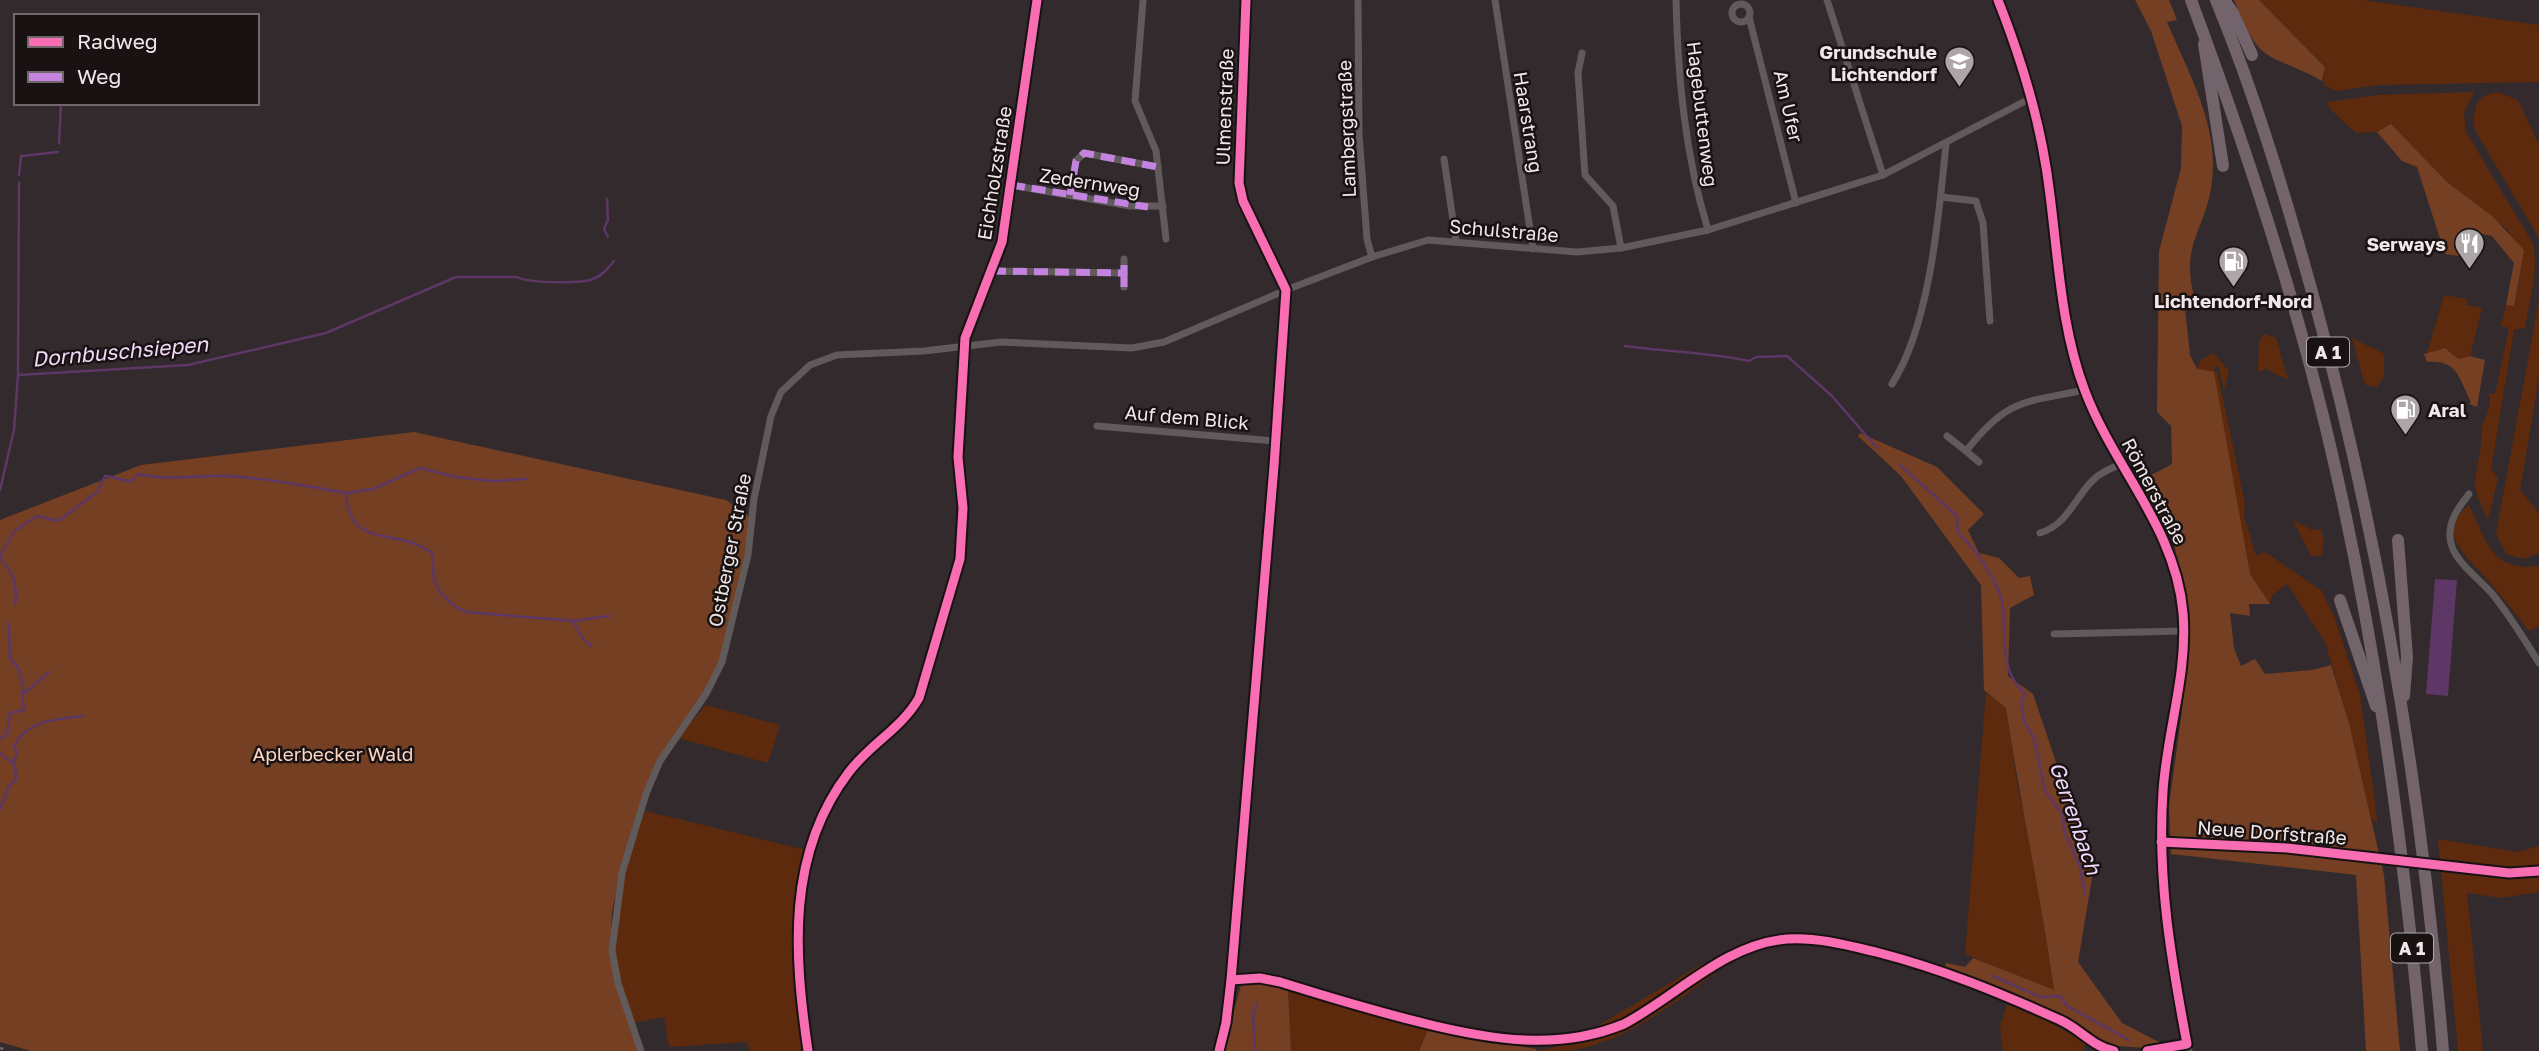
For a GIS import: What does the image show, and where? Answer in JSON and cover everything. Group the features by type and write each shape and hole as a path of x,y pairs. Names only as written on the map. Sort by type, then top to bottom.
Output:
{"highway":[{"name":"A 1","path":"2191,0 2225,86 2255,177 2318,393 2355,563 2383,724 2405,884 2423,1051"},
{"name":"A 1","path":"2216,0 2252,95 2321,326 2362,495 2402,713 2420,836 2443,1051"},
{"path":"2224,0 2233,13 2252,55"},
{"path":"2202,30 2223,166"},
{"path":"2398,540 2407,657 2402,713"},
{"path":"2340,600 2368,688 2383,724"}],"street":[{"name":"Eichholzstraße","path":"958,472 967,329 1002,243 1037,0"},
{"path":"1143,0 1135,101 1153,139 1166,239"},
{"name":"Ulmenstraße","path":"1247,0 1239,183 1243,201 1286,289"},
{"name":"Lambergstraße","path":"1358,0 1359,134 1367,239 1372,257"},
{"name":"Haarstrang","path":"1495,0 1533,249"},
{"name":"Hagebuttenweg","path":"1676,0 1688,148 1708,230"},
{"path":"1827,0 1883,175"},
{"name":"Römerstraße","path":"1998,0 2031,97 2046,169 2071,343 2084,390 2101,429 2168,547 2180,590 2182,664 2165,764 2161,842 2165,925 2188,1051"},
{"name":"Am Ufer","path":"1749,17 1753,23 1796,204"},
{"path":"1582,53 1578,73 1585,175 1613,206 1621,248"},
{"name":"Schulstraße","path":"965,347 1031,342 1132,348 1174,338 1286,289 1372,257 1428,240 1456,240 1577,252 1621,248 1708,230 1883,175 2031,97"},
{"path":"1892,384 1901,370 1913,337 1930,262 1941,197 1946,144"},
{"path":"1070,195 1076,161 1084,153 1158,167"},
{"path":"1444,159 1456,240"},
{"name":"Zedernweg","path":"1011,185 1130,206 1163,206"},
{"path":"1941,197 1976,201 1983,223 1990,321"},
{"path":"1124,259 1124,287"},
{"path":"992,271 1124,273"},
{"name":"Auf dem Blick","path":"1097,426 1274,440 1286,289"},
{"name":"Ostberger Straße","path":"642,1051 614,967 612,932 617,896 653,775 667,747 710,687 722,662 748,555 754,499 775,402 799,372 822,358 965,347"},
{"path":"1966,451 1992,420 2021,402 2084,390"},
{"path":"1947,436 1979,462"},
{"path":"2040,533 2057,525 2094,480 2122,464"},
{"path":"2469,494 2450,524 2451,544 2456,556 2492,594 2522,634 2539,663"},
{"path":"2054,634 2183,631"},
{"name":"Neue Dorfstraße","path":"2161,842 2287,848 2509,873 2539,871"}],"shaded area":[{"path":"2259,0 2362,0 2539,25 2539,82 2379,85 2337,91 2323,85 2325,66"},
{"path":"2474,92 2464,113 2466,132 2533,244 2535,254 2525,328 2514,330 2491,469 2498,478 2488,520 2475,483 2489,393 2495,394 2509,328 2501,326 2506,305 2513,306 2519,283 2509,231 2448,183 2391,124 2377,132 2356,133 2329,108 2327,102 2377,95"},
{"path":"2497,92 2518,100 2539,145 2539,238 2476,132 2473,120 2477,103 2486,95"},
{"path":"2444,295 2467,299 2466,305 2482,308 2470,356 2458,359 2445,348 2427,353"},
{"path":"2539,300 2539,378 2520,490 2539,513 2539,553 2524,559 2506,554 2496,534"},
{"path":"2265,334 2276,338 2288,380 2266,369 2258,372 2259,341"},
{"path":"2352,338 2384,354 2384,376 2377,387 2365,385"},
{"path":"2213,353 2229,371 2224,391 2219,367 2214,367 2245,503 2244,516 2256,556 2265,552 2322,591 2335,619 2360,695 2378,825 2371,817 2349,723 2325,642 2287,584 2272,595 2270,604 2250,575 2242,533 2197,369 2201,360"},
{"path":"2469,505 2486,542 2501,559 2523,567 2539,566 2539,626 2529,631 2458,545 2454,525"},
{"path":"2293,520 2312,530 2321,529 2324,543 2321,556 2311,556"},
{"path":"2435,579 2457,580 2448,696 2426,694"},
{"path":"1986,692 2006,708 2018,788 2035,863 2054,991 1965,954"},
{"path":"706,705 780,725 768,763 678,738"},
{"path":"645,811 806,850 798,901 797,950 806,1051 750,1051 747,1042 669,1047 664,1017 634,1023 616,969 614,932 623,879"},
{"path":"2438,839 2518,852 2539,846 2539,892 2501,898 2467,893 2483,1051 2458,1051"},
{"path":"1704,963 1707,968 1638,1014 1602,1030 1599,1025"},
{"path":"1714,969 1716,972 1667,1008 1613,1038 1574,1050 1536,1051 1598,1038 1634,1021"},
{"path":"1288,989 1428,1030 1419,1051 1291,1051"},
{"path":"2007,1004 2053,1024 2085,1043 2084,1051 2003,1051 2000,1027"}],"green space":[{"path":"2135,0 2169,0 2177,20 2167,22 2200,99 2211,140 2212,181 2190,262 2194,296 2184,300 2190,355 2197,369 2214,372 2250,574 2270,604 2249,604 2250,616 2230,613 2234,648 2241,666 2255,659 2265,674 2312,670 2331,665 2349,723 2384,875 2400,1051 2366,1051 2356,875 2171,854 2169,806 2182,710 2189,621 2174,544 2142,480 2172,464 2171,426 2157,412 2159,251 2181,168 2182,126 2151,31"},
{"path":"2234,0 2259,0 2325,67 2322,81 2277,60 2259,47 2243,22"},
{"path":"2391,124 2448,183 2492,216 2524,250 2514,306 2506,305 2514,263 2492,236 2465,230 2459,256 2445,254 2417,167 2402,161 2377,132"},
{"path":"2445,348 2458,359 2470,356 2485,360 2477,407 2469,404 2471,402 2460,378 2451,367 2427,362 2424,354"},
{"name":"Aplerbecker Wald","path":"414,432 726,500 749,516 749,535 721,661 698,705 658,760 620,873 612,912 610,950 640,1051 31,1051 0,1042 0,520 141,465"},
{"path":"1860,433 1937,467 1984,514 1968,530 1979,553 1999,558 2019,578 2030,576 2034,595 2010,608 2008,676 2033,694 2093,872 2078,962 2122,1023 2163,1044 2146,1048 2107,1045 2067,1020 1945,967 1946,963 1965,967 1973,958 2054,990 2006,708 1984,690 1981,585 1901,476 1858,436"},
{"path":"1260,983 1288,989 1291,1051 1223,1051 1241,985"},
{"path":"1428,1030 1536,1049 1536,1051 1419,1051"}],"waterway":[{"path":"59,143 61,105"},
{"path":"19,175 21,156 58,152"},
{"path":"18,375 19,182"},
{"path":"607,199 608,220 604,229 608,237"},
{"name":"Dornbuschsiepen","path":"0,490 14,430 18,375 188,365 326,333 456,277 517,277 542,282 587,281 605,272 614,261"},
{"name":"Gerrenbach","path":"1625,346 1749,361 1756,357 1787,356 1832,396 1877,448"},
{"name":"Gerrenbach","path":"1900,465 1957,516 1958,533 1979,557 1998,589 2003,607 2007,664 2011,675 2025,694 2021,702 2024,722 2034,738 2045,791 2063,815 2064,831 2080,867 2085,894"},
{"path":"346,493 373,489 420,468 455,477 493,481 526,479"},
{"path":"0,556 14,531 37,516 58,521 97,492 105,476 128,481 132,481 138,474 241,477 346,493 349,511 356,523 365,530 404,540 432,553 434,579 440,593 457,608 467,612 573,621 609,616"},
{"path":"0,558 14,579 15,604"},
{"path":"573,621 591,646"},
{"path":"0,739 7,734 10,713 24,710 21,676 10,659 9,623"},
{"path":"22,695 49,672"},
{"path":"13,763 17,753 14,746 27,731 44,722 83,716"},
{"path":"0,753 15,765 16,780 9,786 0,809"},
{"path":"1993,976 2040,997 2060,996 2067,1006 2129,1040"},
{"path":"1255,1051 1253,1013 1257,1004"}],"railway":[{"path":"0,1048 10,1051"}],"marked path":[{"path":"1070,195 1076,161 1084,153 1158,167"},
{"path":"1011,185 1148,207"},
{"path":"992,271 1124,273 1124,259"},
{"path":"1124,273 1124,287"}],"cycle path":[{"path":"808,1051 798,942 805,871 814,837 829,804 849,772 903,719 919,698 960,559 963,508 958,457 965,338 1002,242 1037,0"},
{"path":"1219,1051 1226,1023 1231,980 1286,290 1243,201 1239,183 1246,0"},
{"path":"1998,0 2020,61 2038,124 2064,309 2076,364 2097,419 2157,526 2169,553 2178,582 2183,613 2183,658 2163,791 2162,855 2167,918 2187,1044 2147,1051"},
{"path":"2161,842 2287,848 2509,873 2539,871"},
{"path":"1231,980 1260,978 1280,982 1387,1014 1474,1034 1550,1040 1575,1038 1624,1024 1702,973 1743,950 1787,939 1809,939 1876,952 1969,982 2060,1020 2099,1046 2114,1051"}],"place":[{"name":"Grundschule Lichtendorf","path":"1960,89"},
{"name":"Serways","path":"2469,270"},
{"name":"Lichtendorf-Nord","path":"2233,288"},
{"name":"Aral","path":"2405,436"}]}
